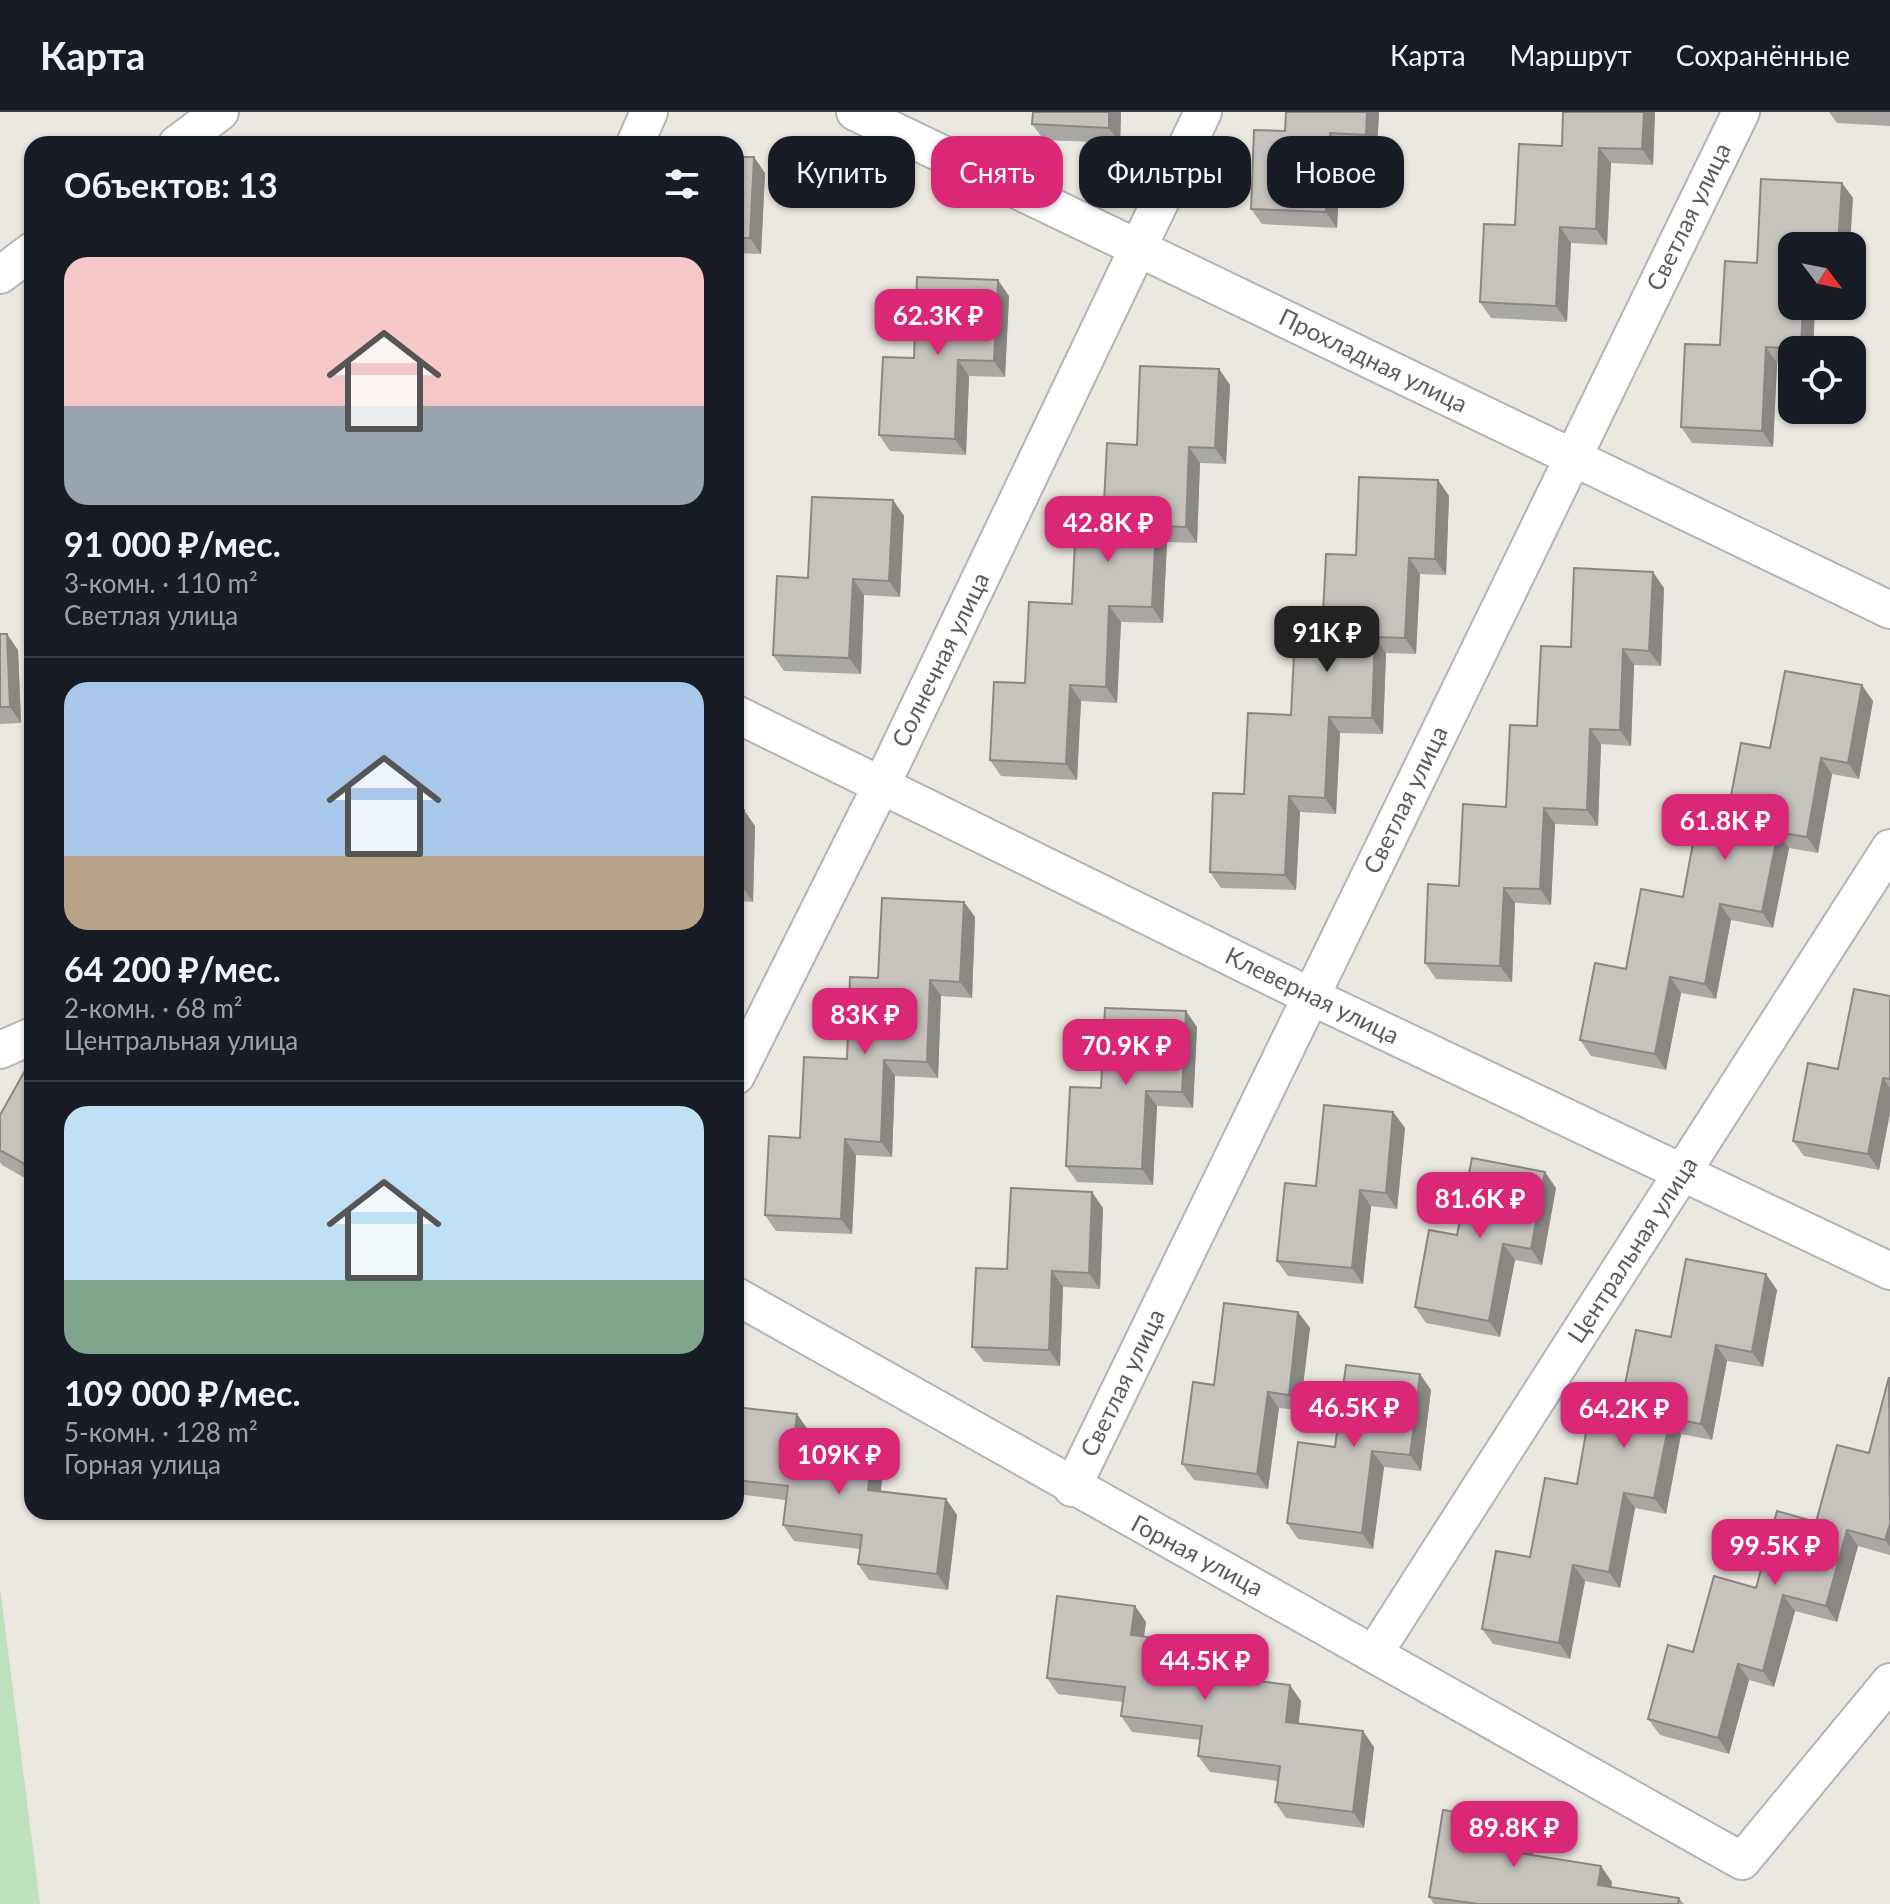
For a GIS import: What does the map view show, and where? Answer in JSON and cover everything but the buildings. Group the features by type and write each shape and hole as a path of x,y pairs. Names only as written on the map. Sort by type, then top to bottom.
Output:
{"street":[{"path":"188,136 220,112"},
{"path":"638,136 649,112"},
{"name":"Прохладная улица","path":"855,112 1890,610"},
{"name":"Солнечная улица","path":"744,1060 882,784 1203,112"},
{"name":"Светлая улица","path":"1072,1488 1741,112"},
{"path":"0,275 24,257"},
{"name":"Клеверная улица","path":"744,718 1312,997 1684,1170 1890,1271"},
{"name":"Центральная улица","path":"1375,1652 1890,848"},
{"path":"0,1050 24,1040"},
{"name":"Горная улица","path":"744,1301 1072,1488 1375,1652 1742,1861 1890,1682"}],"green space":[{"path":"0,1587 40,1904 0,1904"}]}
